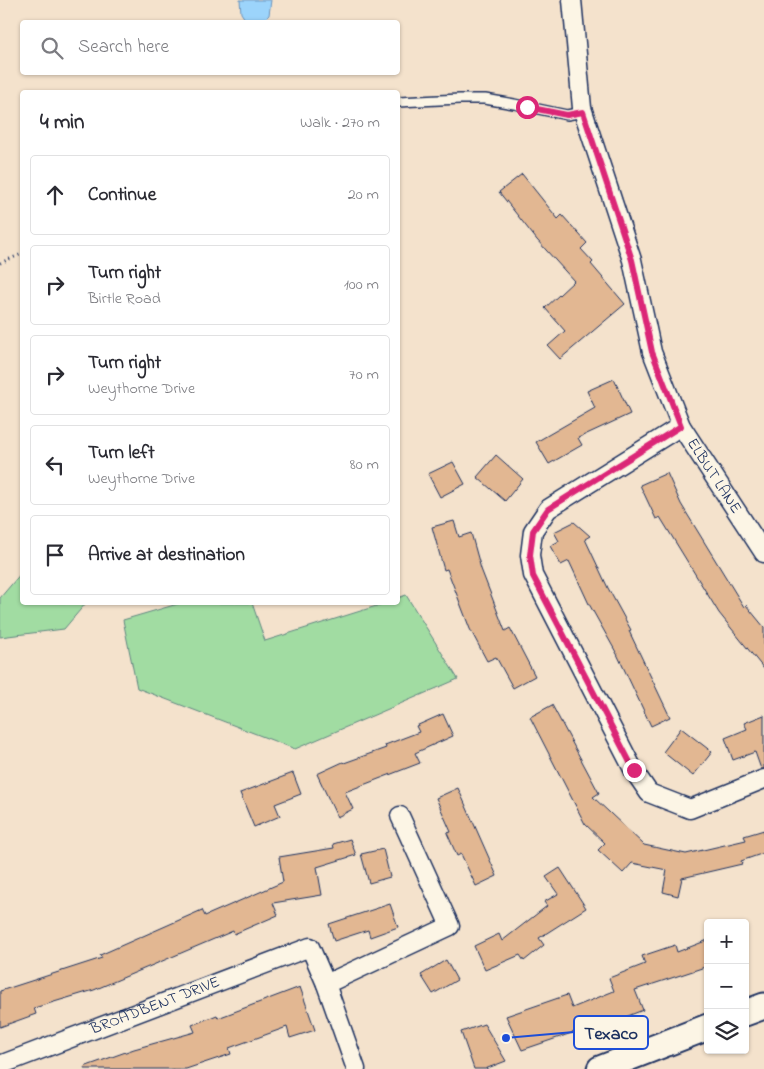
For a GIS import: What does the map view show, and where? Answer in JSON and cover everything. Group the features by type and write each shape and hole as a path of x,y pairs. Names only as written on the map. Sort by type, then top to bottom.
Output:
{"main road":[{"path":"749,1012 764,1006"},
{"path":"600,1069 704,1030"}],"street":[{"name":"ELBUT LANE","path":"572,0 583,112 632,260 652,352 681,426 764,553"},
{"path":"681,426 548,509 533,531 530,555 533,576 634,770 650,793 690,809 764,779"},
{"path":"356,1069 326,984 450,926 400,816"},
{"name":"BROADBENT DRIVE","path":"0,1065 310,947 326,984"}],"lane":[{"path":"400,102 460,98 486,99 567,115 583,112"}],"path":[{"path":"0,263 20,255"}],"green space":[{"path":"20,574 20,605 84,605 64,629 0,637 0,598"},
{"path":"406,595 458,679 295,749 137,688 123,620 174,605 253,605 265,641 380,605 400,605 400,597"}],"water":[{"path":"240,0 271,0 269,15 264,20 246,20 241,13"}],"building":[{"path":"522,174 558,219 562,215 587,243 581,249 593,262 591,264 625,304 560,359 548,346 565,331 545,308 574,281 537,240 499,192"},
{"path":"614,379 630,414 578,438 582,445 549,464 536,442 595,408 587,391"},
{"path":"496,455 523,479 505,501 477,477"},
{"path":"453,462 465,484 440,497 428,474"},
{"path":"667,473 681,504 744,607 746,605 764,627 764,669 719,613 660,517 656,519 640,485"},
{"path":"454,521 459,537 471,533 481,569 505,631 510,628 535,676 513,688 496,657 487,661 470,629 447,569 444,570 432,527"},
{"path":"574,522 590,536 585,539 608,588 631,630 629,631 670,717 651,726 617,654 589,604 569,561 561,565 550,546 559,541 554,532"},
{"path":"552,705 599,793 593,797 644,845 686,854 746,840 744,836 764,830 764,853 741,861 742,864 682,878 678,896 663,892 667,870 632,863 623,873 598,850 605,843 585,824 530,717"},
{"path":"443,714 453,736 415,753 420,763 345,792 353,809 337,817 317,774 343,762 386,748 385,745 419,732 416,726"},
{"path":"764,715 764,769 761,769 755,752 733,760 725,738 747,729 744,723"},
{"path":"681,728 712,752 693,776 663,752"},
{"path":"293,773 301,794 275,804 280,816 254,827 240,793"},
{"path":"458,788 497,876 476,886 461,854 457,856 447,833 451,832 436,798"},
{"path":"350,839 356,855 317,867 322,895 273,903 278,915 234,934 233,931 94,990 34,1008 36,1014 0,1027 0,991 102,958 100,955 202,910 205,916 283,882 279,857 334,848 333,844"},
{"path":"383,849 390,877 369,883 361,854"},
{"path":"560,868 586,908 539,938 544,945 524,961 520,955 485,970 474,946 499,934 502,941 547,906 544,902 558,894 546,877"},
{"path":"390,904 398,927 370,937 368,930 334,941 329,924"},
{"path":"704,942 704,967 635,990 643,1010 605,1025 604,1022 522,1050 506,1016 567,995 572,1008 614,991 609,978 645,964 642,956 675,945 677,952"},
{"path":"446,960 457,980 433,994 421,975"},
{"path":"300,987 315,1030 290,1038 287,1027 229,1048 231,1054 186,1069 85,1069 84,1067 134,1049 195,1032 192,1025 217,1015 218,1018"},
{"path":"484,1024 506,1061 485,1069 474,1069 461,1032"}],"place":[{"name":"Texaco","path":"506,1038"}],"route":[{"path":"527,107 567,115 583,112 632,260 652,352 681,426 548,509 533,531 530,555 533,576 634,770"}]}
